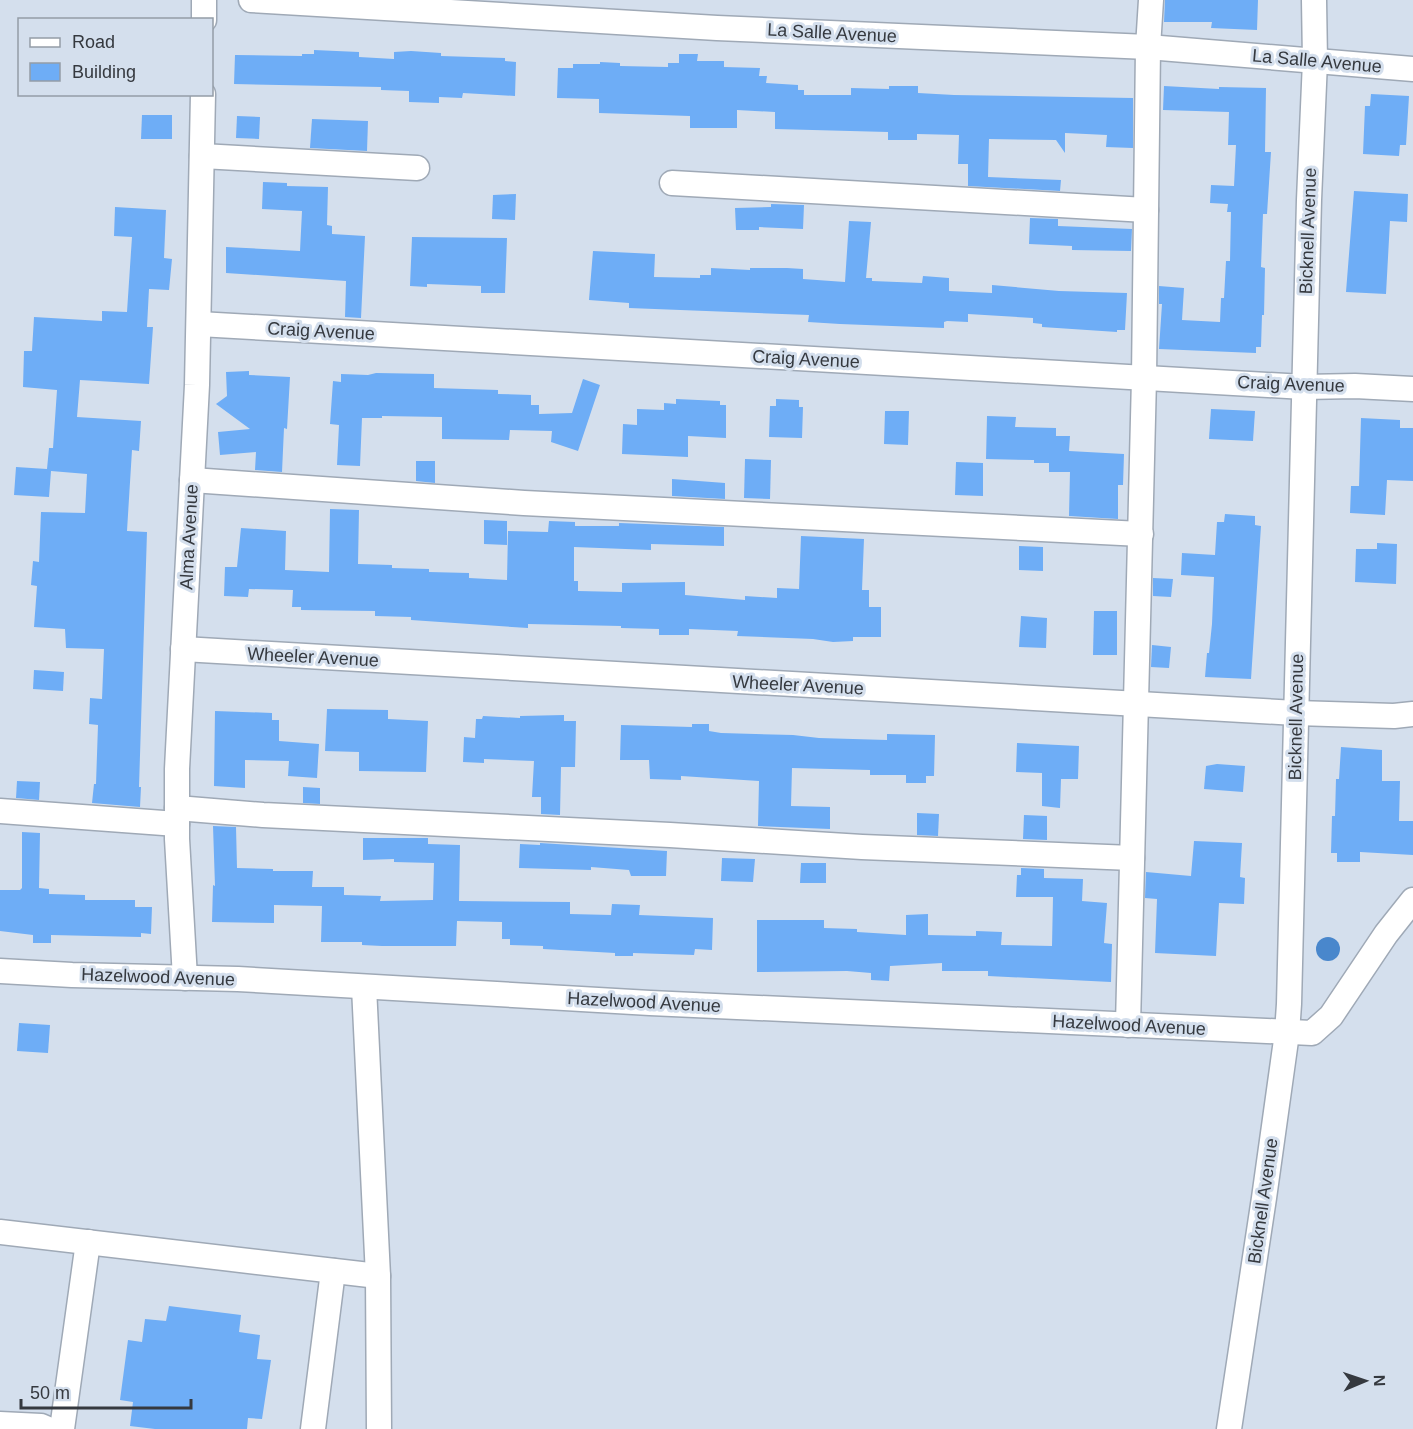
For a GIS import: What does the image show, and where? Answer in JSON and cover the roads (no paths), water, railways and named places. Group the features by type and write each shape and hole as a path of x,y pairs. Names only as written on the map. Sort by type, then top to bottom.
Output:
{"street":[{"path":"204,0 204,18"},
{"name":"La Salle Avenue","path":"251,0 717,28 1148,47 1413,69"},
{"path":"1128,1025 1144,378 1148,47 1151,0"},
{"name":"Bicknell Avenue","path":"1229,1429 1287,1033 1309,200 1315,61 1314,0"},
{"name":"Alma Avenue","path":"185,978 177,769 199,324 204,96"},
{"path":"202,156 417,168"},
{"path":"672,183 1146,210"},
{"name":"Craig Avenue","path":"199,324 1304,387 1355,386 1413,389"},
{"path":"192,480 524,503 1140,534"},
{"name":"Wheeler Avenue","path":"183,649 1296,713 1394,717 1413,714"},
{"path":"0,811 177,816 263,815 862,847 1132,858"},
{"name":"Hazelwood Avenue","path":"0,971 1312,1033 1331,1016 1386,934 1413,900"},
{"path":"364,987 378,1276 379,1429"},
{"path":"0,1232 378,1276"},
{"path":"62,1429 88,1242"},
{"path":"313,1429 333,1271"},
{"path":"0,1424 41,1426 48,1429"}],"water":[{"path":"1328,937 1337,940 1340,949 1337,958 1328,961 1319,958 1316,949 1319,940"}]}
